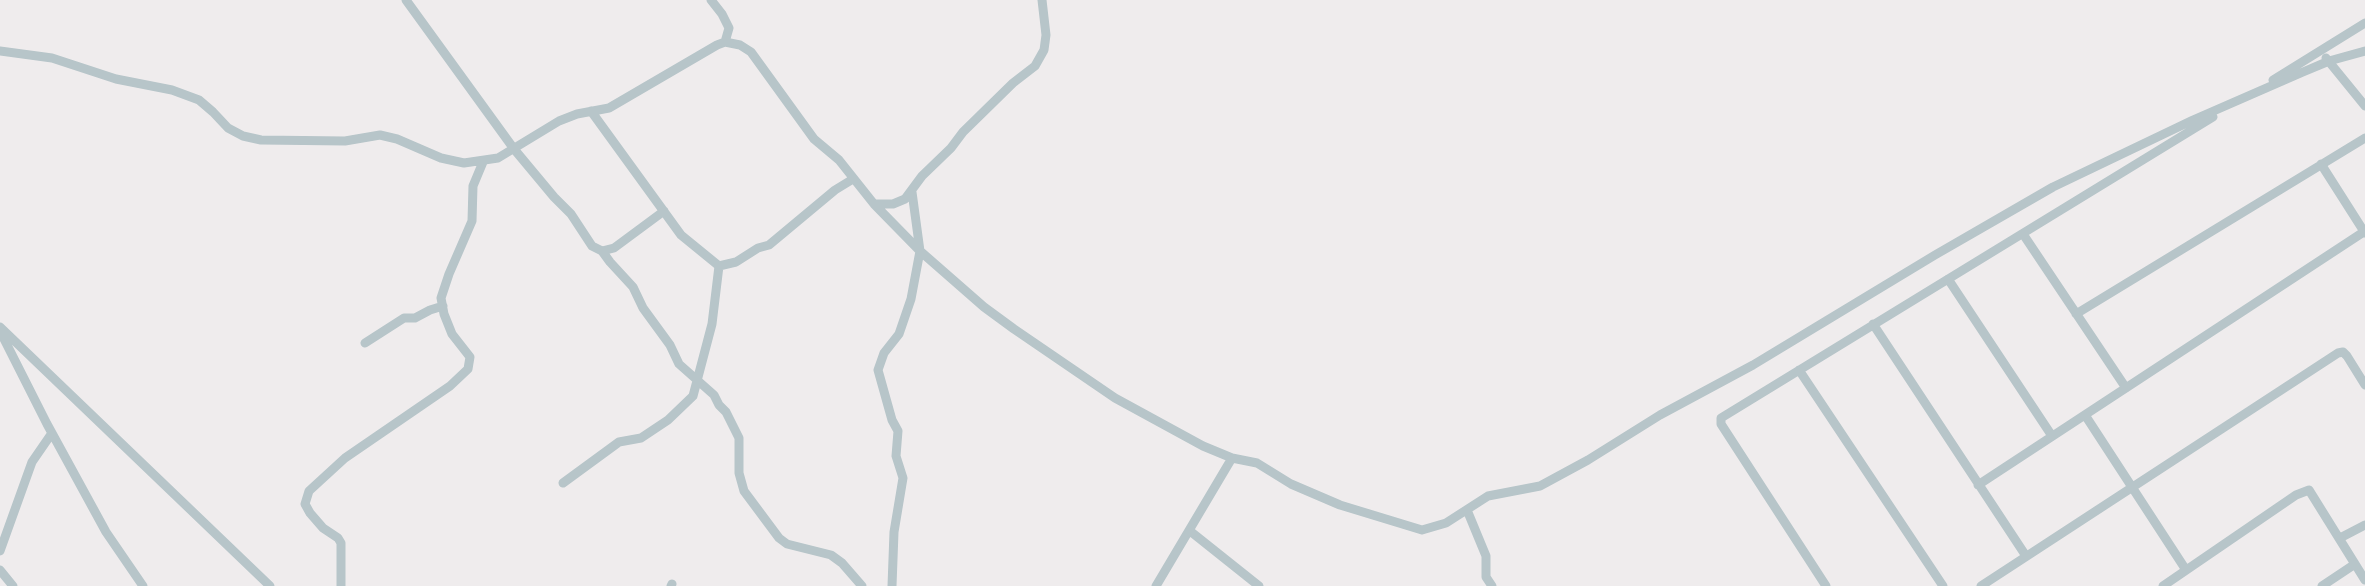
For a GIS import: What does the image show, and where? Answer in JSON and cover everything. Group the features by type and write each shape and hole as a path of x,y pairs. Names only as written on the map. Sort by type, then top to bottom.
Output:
{"street":[{"path":"406,0 514,149 554,197 571,214 592,246 602,251 633,287 643,308 670,345 679,364 697,382 714,395 738,433 739,473 742,487 779,538 788,544 830,555 842,563 862,586"},
{"path":"712,0 729,28 726,42"},
{"path":"874,204 901,203 912,192 922,176 951,148 963,132 1013,83 1032,69 1041,59 1046,35 1042,0"},
{"path":"1826,586 1721,424 1721,418 1727,412 1800,370 2365,23"},
{"path":"0,51 52,58 116,78 172,90 199,100 228,128 243,136 261,140 345,141 380,135 397,139 430,154 456,162 483,162 498,158 560,121 618,104 704,52 726,42 740,44 751,52 814,139 839,160 874,204 920,251 984,307 1087,380 1171,430 1232,458 1257,463 1291,484 1340,505 1422,530 1446,523 1488,496 1540,486 1552,480 1588,460 1660,415 1753,365 1935,255 2053,187 2243,98 2329,61 2365,52"},
{"path":"2319,51 2329,61 2365,106"},
{"path":"591,111 681,235 719,266"},
{"path":"2076,314 2365,138"},
{"path":"341,586 341,543 338,538 322,528 310,514 305,504 309,491 345,458 444,390 468,369 470,357 452,334 441,298 449,274 472,221 473,186 483,162"},
{"path":"1978,485 2365,232 2322,164"},
{"path":"719,266 736,262 758,248 769,244 835,190 853,179"},
{"path":"892,586 894,532 903,478 896,456 898,431 892,420 878,370 884,353 900,334 912,299 920,251 912,192"},
{"path":"602,251 614,248 664,211"},
{"path":"2023,234 2126,388"},
{"path":"563,483 619,442 641,438 668,420 693,396 712,324 719,266"},
{"path":"1948,279 2052,436"},
{"path":"365,343 404,318 415,318 430,310 443,306"},
{"path":"1874,324 1978,485 2026,556"},
{"path":"0,327 267,585"},
{"path":"0,331 52,433 106,532 143,586"},
{"path":"1981,586 2338,353 2343,352 2347,356 2365,385"},
{"path":"1800,370 1943,586"},
{"path":"2085,415 2186,570"},
{"path":"0,550 32,462 52,433"},
{"path":"1156,586 1190,532 1232,458"},
{"path":"2163,586 2296,495 2309,490 2365,580"},
{"path":"1467,510 1486,556 1486,577 1492,586"},
{"path":"2340,538 2365,525"},
{"path":"1190,532 1259,586"},
{"path":"2322,586 2355,564"},
{"path":"0,570 13,586"}]}
